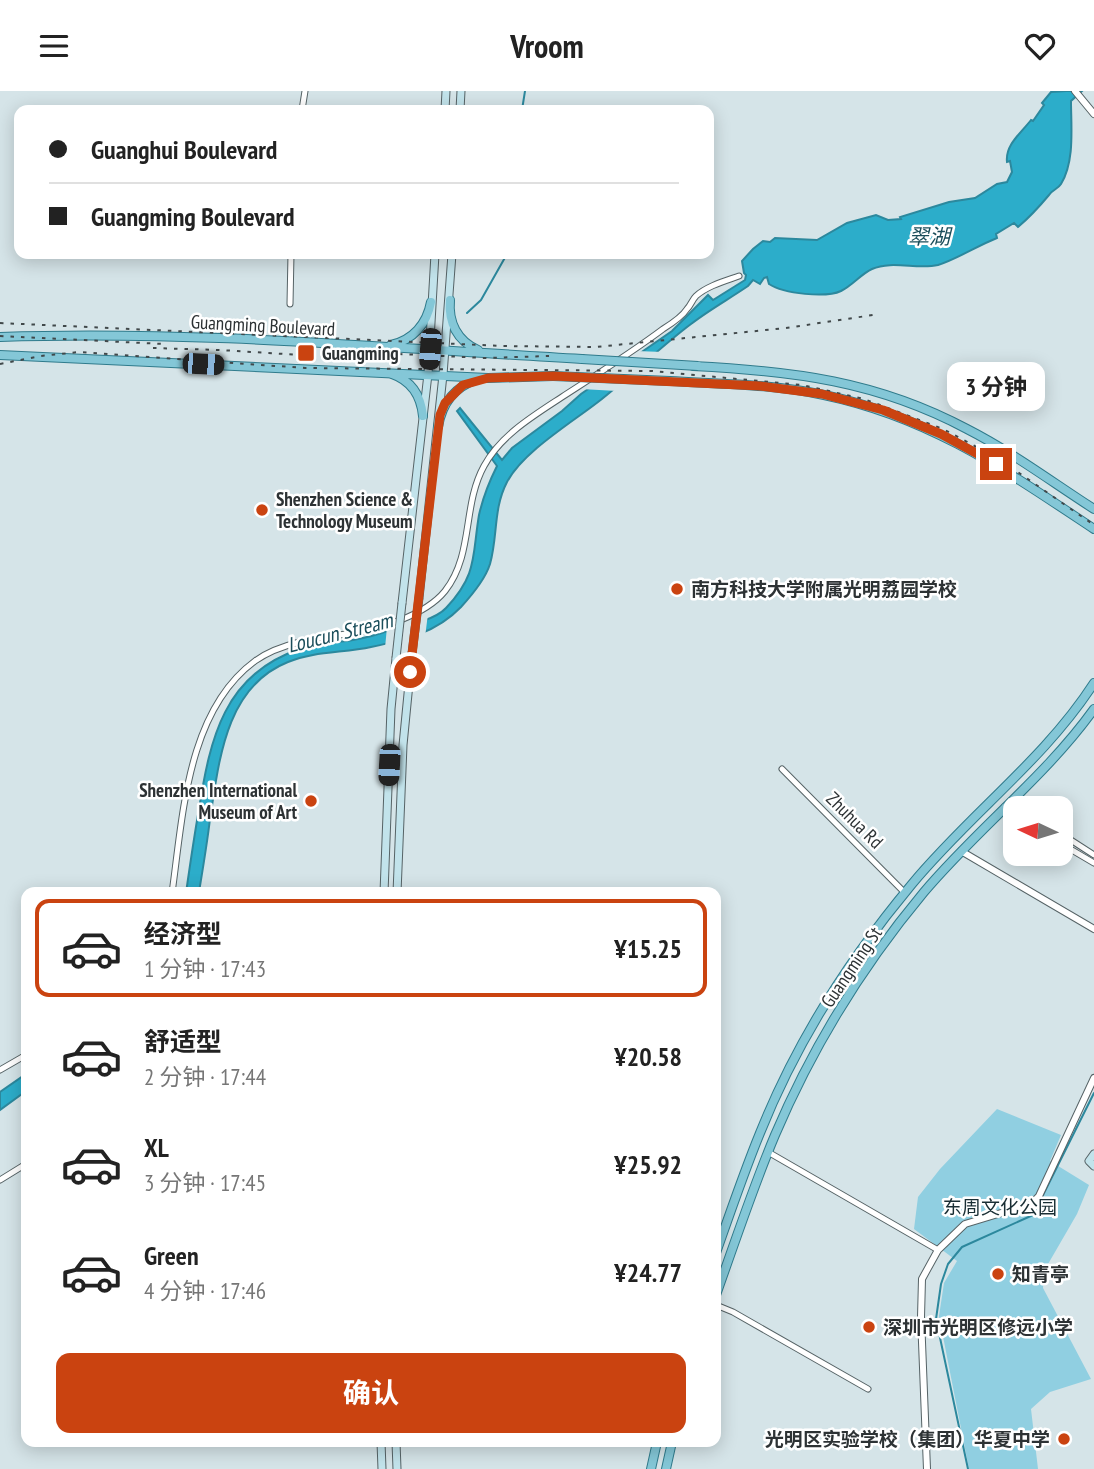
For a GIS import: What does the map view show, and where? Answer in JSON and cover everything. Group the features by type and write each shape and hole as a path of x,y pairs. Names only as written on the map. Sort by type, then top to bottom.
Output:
{"main road":[{"path":"383,887 391,709 428,374 435,259"},
{"path":"452,259 450,319 459,336 473,348 491,353"},
{"path":"397,887 403,745 450,300"},
{"path":"381,347 397,344 412,336 423,324 432,302"},
{"name":"Guangming Boulevard","path":"0,337 180,337 698,366"},
{"path":"0,355 488,378 553,376 670,381 781,388 822,394 883,410 931,429 978,453 1094,529"},
{"path":"653,363 783,371 825,378 888,395 928,410 976,434 1094,509"},
{"path":"386,372 406,380 413,388 419,397 423,416"},
{"path":"438,427 445,403 453,393 463,385 488,378"},
{"name":"Guangming St","path":"721,1239 760,1133 798,1054 849,968 905,893 951,839 1056,733 1094,683"},
{"name":"Guangming St","path":"1015,796 1061,749 1094,709"},
{"name":"Guangming St","path":"721,1281 768,1152 811,1060 853,988 905,915 1003,808"},
{"path":"1094,1154 1089,1161 1094,1165"},
{"path":"381,1447 382,1469"},
{"path":"396,1447 397,1469"},
{"path":"651,1469 656,1447"},
{"path":"666,1469 670,1447"}],"street":[{"path":"1075,91 1094,114"},
{"path":"290,305 291,259"},
{"path":"173,887 189,781 202,736 217,700 234,680 256,660 276,650 304,641 385,626 431,605 446,590 459,566 466,544 469,511 476,482 485,464 501,443 542,410 682,315 696,296 739,276"},
{"name":"Zhuhua Rd","path":"782,769 905,893"},
{"path":"1073,842 1094,855"},
{"path":"1073,850 1094,863"},
{"path":"961,851 1094,929"},
{"path":"0,1070 21,1058"},
{"path":"927,1469 922,1279 938,1250 965,1224 1031,1204 1039,1196 1094,1078"},
{"path":"768,1152 938,1250"},
{"path":"0,1179 21,1167"},
{"path":"721,1307 867,1389"}],"green space":[{"name":"东周文化公园","path":"997,1109 1061,1135 1050,1161 1089,1185 1077,1214 1044,1271 1043,1288 1091,1379 1050,1392 1031,1409 1038,1469 969,1469 939,1316 944,1283 957,1261 914,1229 918,1197 940,1169"}],"water":[{"name":"翠湖","path":"1082,91 1071,101 1068,165 1060,186 1018,227 1014,223 996,234 997,238 938,265 880,266 864,274 845,289 834,293 794,292 769,284 767,277 760,284 753,280 679,333 610,392 548,439 514,471 503,492 488,570 474,592 451,616 431,629 408,638 288,662 267,674 250,689 238,708 222,751 200,887 187,887 209,758 225,712 238,692 274,660 300,649 369,637 432,617 446,608 464,585 472,564 482,502 497,466 457,411 460,408 502,460 512,448 581,394 672,331 708,295 713,300 745,280 742,261 763,241 770,242 775,238 817,240 847,223 876,215 888,220 901,219 900,217 949,202 975,198 997,184 1007,182 1012,172 1010,161 1007,162 1011,145 1031,120 1033,121 1051,92"},
{"path":"21,1077 21,1095 0,1110 0,1092"}],"pier":[{"path":"636,351 663,352 617,391 581,389"},
{"path":"428,614 425,637 385,648 387,627"}],"waterway":[{"path":"523,105 525,91"},
{"path":"467,313 481,300 504,259"},
{"path":"968,1469 936,1319 941,1284 948,1264 962,1247 1033,1215 1094,1093"}],"railway":[{"path":"0,323 502,346 596,347 786,328 873,315"},
{"path":"0,336 164,344"},
{"path":"153,348 366,359"},
{"path":"0,364 79,352 305,368 652,371 802,385 864,399 943,429 999,459 1094,525"},
{"path":"357,352 485,358 549,356"}],"place":[{"name":"Guangming","path":"306,353"},
{"name":"Shenzhen Science & Technology Museum","path":"262,510"},
{"name":"南方科技大学附属光明荔园学校","path":"677,589"},
{"name":"Shenzhen International Museum of Art","path":"311,801"},
{"name":"知青亭","path":"998,1274"},
{"name":"深圳市光明区修远小学","path":"869,1327"},
{"name":"光明区实验学校（集团）华夏中学","path":"1064,1439"}],"route":[{"path":"410,672 440,415 453,393 475,380 553,376 760,386 802,391 842,399 902,417 959,443 996,464"}],"water label":[{"name":"Loucun Stream","path":"340,633"}]}
